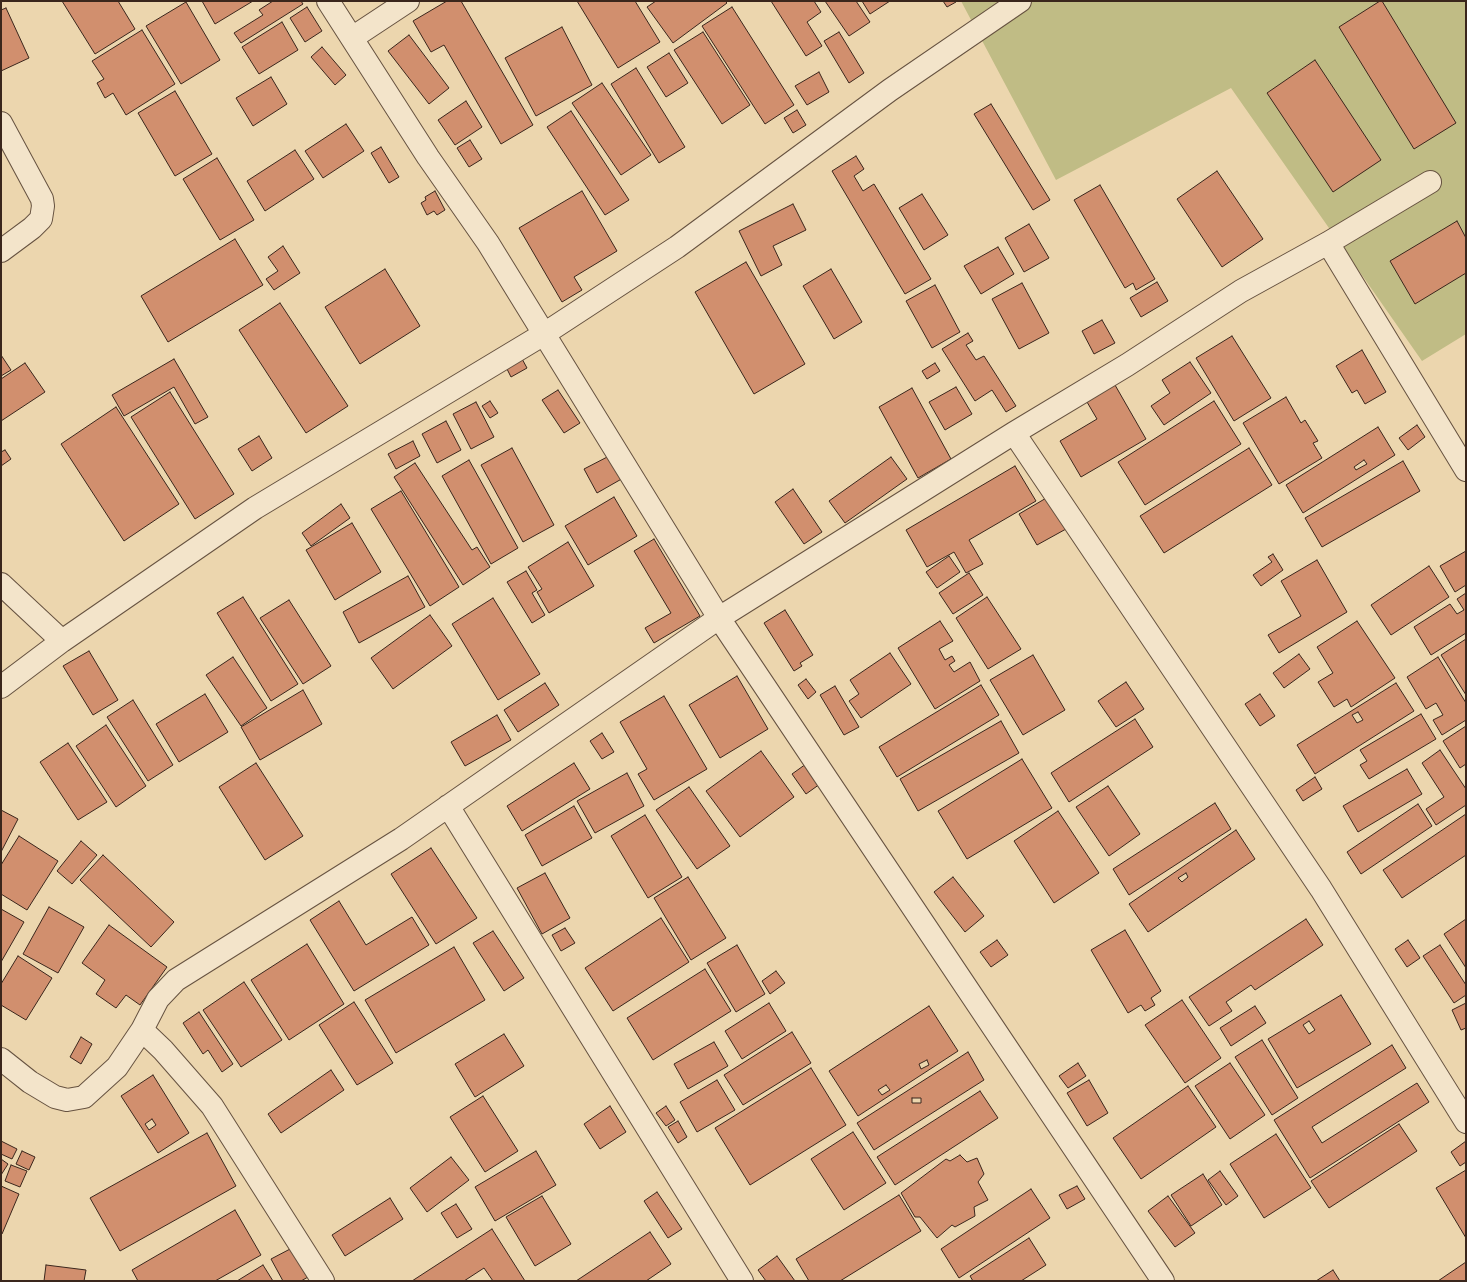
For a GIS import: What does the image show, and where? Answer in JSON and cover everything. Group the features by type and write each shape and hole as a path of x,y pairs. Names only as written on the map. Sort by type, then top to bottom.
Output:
{"street":[{"path":"328,1 428,157 488,243 719,618 1163,1281"},
{"path":"352,38 408,1"},
{"path":"1,687 62,640 255,508 544,334 677,247 890,90 1020,1"},
{"path":"1,123 42,199 43,206 41,219 32,228 1,251"},
{"path":"1,1060 30,1082 55,1097 75,1100 84,1097 117,1067 142,1030 158,999 176,980 394,843 719,618 1014,433 1126,365 1241,291 1328,243 1340,234 1430,182"},
{"path":"1328,243 1466,470"},
{"path":"1014,433 1321,889 1466,1122"},
{"path":"1,584 62,640"},
{"path":"448,806 742,1281"},
{"path":"142,1030 212,1106 323,1281"}],"shaded area":[{"path":"961,1 1466,1 1466,334 1422,361 1231,88 1056,180"}],"building":[{"path":"62,1 118,1 135,29 95,54"},
{"path":"202,1 253,1 215,24"},
{"path":"273,1 301,1 303,4 241,43 234,33 263,15 259,10"},
{"path":"447,1 461,1 533,125 501,144 444,45 431,52 413,21"},
{"path":"577,1 635,1 660,42 618,68"},
{"path":"656,1 725,1 727,3 673,43 647,7"},
{"path":"771,1 814,1 821,12 807,22 822,46 806,56"},
{"path":"825,1 856,1 870,22 849,36"},
{"path":"862,1 890,1 870,14"},
{"path":"943,1 956,1 956,2 947,7"},
{"path":"1382,1 1456,123 1414,149 1339,27"},
{"path":"186,2 220,60 181,84 146,26"},
{"path":"307,7 322,31 305,42 290,18"},
{"path":"732,7 794,105 765,124 702,26"},
{"path":"6,8 29,58 1,71 1,10"},
{"path":"282,22 298,50 259,74 242,47"},
{"path":"562,27 592,85 536,116 505,58"},
{"path":"142,30 175,84 126,115 113,93 105,98 97,83 104,79 92,61"},
{"path":"703,32 750,105 722,124 674,50"},
{"path":"839,32 864,73 849,83 824,41"},
{"path":"409,35 449,88 429,104 388,51"},
{"path":"322,47 346,75 335,85 311,57"},
{"path":"669,53 688,83 666,97 647,67"},
{"path":"1315,60 1381,160 1333,192 1267,93"},
{"path":"636,68 685,147 659,163 611,84"},
{"path":"819,72 829,92 807,105 795,86"},
{"path":"271,77 287,104 253,126 236,98"},
{"path":"602,83 651,155 621,175 572,103"},
{"path":"175,91 212,154 175,176 138,113"},
{"path":"466,101 482,127 455,145 438,120"},
{"path":"991,104 1050,200 1033,210 974,114"},
{"path":"797,110 806,125 793,133 784,118"},
{"path":"571,111 629,200 605,215 547,127"},
{"path":"346,124 364,151 323,178 305,151"},
{"path":"470,140 482,159 469,167 457,148"},
{"path":"381,147 399,177 389,183 371,153"},
{"path":"295,150 314,179 265,211 247,181"},
{"path":"856,156 864,169 854,176 863,191 874,184 931,279 905,294 832,171"},
{"path":"217,158 254,220 220,240 183,179"},
{"path":"1217,171 1263,239 1222,267 1177,199"},
{"path":"1100,185 1155,279 1136,290 1133,283 1125,288 1074,200"},
{"path":"435,191 445,210 437,215 434,211 427,215 421,203 426,200 425,197"},
{"path":"582,191 617,251 574,277 582,290 562,302 519,228"},
{"path":"922,194 948,235 924,250 899,208"},
{"path":"793,204 806,230 773,246 782,265 761,276 739,231"},
{"path":"1457,221 1466,238 1466,273 1415,304 1390,261"},
{"path":"1029,224 1049,258 1024,272 1005,238"},
{"path":"235,239 263,285 168,342 141,296"},
{"path":"283,246 300,273 274,290 266,279 278,271 268,257"},
{"path":"998,247 1014,274 981,294 964,266"},
{"path":"746,262 805,364 754,394 695,292"},
{"path":"385,269 420,326 360,364 325,307"},
{"path":"831,269 862,322 834,339 803,286"},
{"path":"1157,282 1168,301 1141,317 1130,298"},
{"path":"1022,283 1049,333 1019,349 992,299"},
{"path":"935,285 960,332 932,348 906,301"},
{"path":"280,303 348,406 306,433 239,330"},
{"path":"1102,320 1115,343 1094,354 1082,331"},
{"path":"968,333 973,341 966,345 976,360 984,356 1016,406 1006,412 992,390 975,401 942,349"},
{"path":"1232,336 1271,398 1234,421 1196,358"},
{"path":"1362,350 1386,392 1365,404 1357,390 1352,393 1336,366"},
{"path":"1,355 11,370 1,376"},
{"path":"521,357 527,368 511,377 505,365"},
{"path":"174,359 208,417 195,424 174,387 124,416 112,395"},
{"path":"1190,362 1211,393 1164,425 1151,406 1170,393 1162,380"},
{"path":"25,363 45,392 1,421 1,379"},
{"path":"935,363 940,371 927,379 922,371"},
{"path":"1115,385 1146,439 1081,477 1060,441 1097,419 1087,402"},
{"path":"956,387 972,414 945,430 929,402"},
{"path":"912,388 951,459 918,478 879,407"},
{"path":"558,390 580,423 564,433 542,400"},
{"path":"170,392 234,494 195,519 131,417"},
{"path":"1286,397 1301,423 1305,420 1318,441 1313,443 1322,458 1279,484 1243,423"},
{"path":"490,401 498,413 490,418 482,406"},
{"path":"1214,401 1241,444 1145,505 1118,462"},
{"path":"476,402 494,437 471,449 453,414"},
{"path":"116,407 179,504 124,541 61,444"},
{"path":"446,421 461,450 437,463 422,434"},
{"path":"1417,425 1425,437 1408,450 1399,438"},
{"path":"1378,427 1395,455 1303,513 1286,485","holes":["1364,460 1367,464 1356,470 1354,467"]},
{"path":"259,436 272,458 252,471 238,449"},
{"path":"413,441 420,456 396,469 388,454"},
{"path":"512,448 554,525 523,542 481,465"},
{"path":"1249,448 1272,485 1164,553 1140,516"},
{"path":"5,450 11,459 1,466 1,452"},
{"path":"613,454 625,477 597,493 584,469"},
{"path":"891,457 907,479 845,523 829,501"},
{"path":"469,460 518,548 491,564 442,476"},
{"path":"1403,461 1420,491 1322,547 1305,518"},
{"path":"415,463 472,550 477,547 490,567 463,585 394,477"},
{"path":"1015,466 1036,501 969,540 983,564 966,573 954,552 927,567 906,530"},
{"path":"793,489 822,532 804,544 775,502"},
{"path":"401,491 459,587 430,606 371,509"},
{"path":"614,497 637,536 588,565 565,526"},
{"path":"1048,497 1066,529 1037,545 1019,514"},
{"path":"341,504 350,518 311,546 302,533"},
{"path":"352,523 381,572 335,600 306,550"},
{"path":"654,539 700,616 654,643 645,628 671,613 634,551"},
{"path":"568,542 594,586 549,613 537,592 542,589 528,567"},
{"path":"1466,551 1466,585 1455,592 1440,566"},
{"path":"1273,554 1283,570 1261,586 1253,575 1272,562 1268,557"},
{"path":"949,556 960,572 937,588 926,572"},
{"path":"1317,560 1347,612 1279,653 1268,635 1301,616 1281,581"},
{"path":"1429,566 1449,597 1391,635 1371,605"},
{"path":"526,571 537,590 532,593 545,615 532,623 507,582"},
{"path":"969,573 983,595 953,614 939,593"},
{"path":"408,576 425,607 359,643 343,612"},
{"path":"1466,593 1466,633 1431,655 1414,627 1450,604 1457,614 1464,610 1457,599"},
{"path":"243,597 298,684 271,701 217,613"},
{"path":"987,597 1021,649 988,669 956,618"},
{"path":"493,598 540,674 498,700 452,624"},
{"path":"289,600 331,666 303,684 260,618"},
{"path":"785,610 813,655 800,663 802,666 794,671 764,623"},
{"path":"430,615 452,646 393,689 371,658"},
{"path":"940,621 953,641 939,649 945,660 952,656 955,661 949,665 954,672 970,662 980,681 935,709 898,648"},
{"path":"1357,621 1395,678 1351,707 1347,699 1334,707 1318,682 1333,673 1317,647"},
{"path":"1466,639 1466,695 1441,655"},
{"path":"89,651 118,700 93,715 63,666"},
{"path":"890,653 911,684 861,718 849,701 859,694 850,680"},
{"path":"1299,654 1310,669 1284,688 1273,673"},
{"path":"1033,655 1065,710 1023,735 990,680"},
{"path":"233,657 267,708 241,726 206,675"},
{"path":"1438,657 1466,703 1466,720 1442,735 1433,720 1443,715 1436,703 1426,709 1407,677"},
{"path":"737,676 768,729 720,758 689,705"},
{"path":"806,679 816,692 808,699 798,685"},
{"path":"1126,682 1144,709 1116,727 1098,701"},
{"path":"545,683 559,705 518,732 504,710"},
{"path":"1396,683 1414,711 1315,774 1297,745","holes":["1358,712 1363,720 1357,723 1352,715"]},
{"path":"981,685 999,715 897,777 879,747"},
{"path":"835,686 859,727 844,735 820,695"},
{"path":"303,690 322,724 260,760 241,727"},
{"path":"205,694 228,732 179,762 156,724"},
{"path":"1260,694 1275,716 1260,726 1245,704"},
{"path":"664,696 707,769 654,800 638,774 647,769 620,722"},
{"path":"133,700 173,765 148,781 107,717"},
{"path":"1421,714 1436,739 1369,779 1360,765 1367,761 1360,750"},
{"path":"497,715 511,740 465,766 451,742"},
{"path":"1135,719 1153,747 1069,802 1051,773"},
{"path":"1001,721 1019,753 918,811 900,779"},
{"path":"106,725 146,786 116,807 76,746"},
{"path":"1466,726 1466,764 1460,768 1443,741"},
{"path":"602,733 614,752 602,759 590,741"},
{"path":"68,743 107,802 78,820 40,762"},
{"path":"1440,750 1466,789 1466,805 1436,825 1426,809 1444,797 1422,763"},
{"path":"761,751 794,797 740,837 706,791"},
{"path":"1022,759 1052,808 967,859 938,811"},
{"path":"256,763 303,836 265,860 219,787"},
{"path":"574,763 590,789 522,831 507,806"},
{"path":"806,764 820,784 806,794 792,774"},
{"path":"1407,769 1422,794 1358,832 1343,806"},
{"path":"627,773 644,806 595,833 577,801"},
{"path":"1315,777 1322,789 1303,801 1296,790"},
{"path":"1108,786 1140,834 1109,856 1076,807"},
{"path":"689,787 730,846 697,869 656,810"},
{"path":"1215,803 1231,829 1129,895 1113,869"},
{"path":"1418,804 1432,826 1361,874 1347,852"},
{"path":"574,806 592,838 542,866 525,835"},
{"path":"1,810 18,819 1,852"},
{"path":"1058,811 1099,873 1054,903 1014,841"},
{"path":"1466,814 1466,855 1402,898 1383,870"},
{"path":"645,815 682,877 648,898 611,836"},
{"path":"1236,830 1255,859 1148,932 1129,904","holes":["1186,873 1188,877 1182,882 1178,878"]},
{"path":"19,836 58,861 27,910 1,894 1,865"},
{"path":"81,841 97,855 72,884 57,871"},
{"path":"431,848 477,918 436,944 391,874"},
{"path":"103,855 174,922 151,947 80,880"},
{"path":"545,873 570,918 542,934 517,888"},
{"path":"688,877 726,938 691,960 654,898"},
{"path":"953,877 984,916 965,932 934,892"},
{"path":"339,901 366,945 412,917 429,945 354,991 310,920"},
{"path":"49,907 84,927 58,973 23,954"},
{"path":"1,909 24,922 1,962"},
{"path":"661,918 689,962 613,1011 585,968"},
{"path":"1306,919 1323,945 1255,990 1251,985 1226,1002 1232,1011 1209,1026 1189,997"},
{"path":"1466,919 1466,968 1444,934"},
{"path":"109,925 167,967 140,1005 126,995 116,1008 96,994 105,980 82,963"},
{"path":"565,928 575,943 561,951 552,935"},
{"path":"1125,930 1161,991 1151,998 1155,1005 1145,1011 1141,1005 1128,1013 1091,950"},
{"path":"493,931 524,978 504,991 473,943"},
{"path":"997,940 1008,955 991,967 980,952"},
{"path":"1408,940 1420,958 1407,967 1395,949"},
{"path":"307,944 344,1004 289,1040 251,980"},
{"path":"737,945 765,994 736,1012 707,963"},
{"path":"1440,945 1466,985 1466,995 1454,1003 1423,956"},
{"path":"454,947 485,1000 396,1053 365,1000"},
{"path":"18,956 52,978 26,1020 1,1005 1,984"},
{"path":"705,969 731,1011 653,1060 627,1018"},
{"path":"776,971 785,983 770,994 762,981"},
{"path":"244,982 282,1040 241,1067 203,1010"},
{"path":"1341,995 1371,1044 1297,1088 1268,1039","holes":["1309,1021 1315,1030 1309,1034 1303,1025"]},
{"path":"1182,1000 1221,1058 1185,1083 1145,1025"},
{"path":"354,1002 393,1063 357,1085 319,1025"},
{"path":"769,1003 786,1031 742,1059 725,1031"},
{"path":"1466,1003 1466,1028 1461,1030 1452,1010"},
{"path":"929,1006 958,1051 858,1116 829,1071","holes":["927,1060 929,1065 921,1069 919,1064","886,1085 890,1090 882,1095 878,1090"]},
{"path":"1255,1006 1266,1023 1231,1046 1220,1028"},
{"path":"199,1012 233,1064 222,1072 208,1050 203,1054 183,1023"},
{"path":"792,1032 811,1063 743,1105 724,1075"},
{"path":"504,1034 524,1066 475,1097 455,1064"},
{"path":"81,1037 92,1044 81,1064 70,1057"},
{"path":"1262,1040 1298,1098 1272,1115 1235,1057"},
{"path":"714,1042 728,1066 688,1089 674,1064"},
{"path":"1392,1045 1406,1068 1312,1127 1322,1143 1417,1083 1429,1102 1310,1178 1274,1120"},
{"path":"968,1052 984,1080 874,1150 857,1123","holes":["912,1098 921,1098 921,1103 912,1103"]},
{"path":"1078,1063 1086,1076 1068,1088 1059,1076"},
{"path":"1230,1063 1265,1115 1230,1139 1195,1086"},
{"path":"811,1068 846,1125 750,1185 715,1128"},
{"path":"331,1070 344,1090 281,1133 268,1114"},
{"path":"153,1075 189,1133 158,1153 121,1096","holes":["152,1119 156,1125 149,1130 145,1124"]},
{"path":"717,1080 735,1110 697,1132 680,1102"},
{"path":"1089,1080 1108,1113 1087,1126 1067,1093"},
{"path":"1188,1086 1216,1127 1141,1179 1113,1138"},
{"path":"980,1091 998,1118 895,1185 877,1157"},
{"path":"483,1096 518,1151 485,1172 450,1117"},
{"path":"610,1106 626,1132 600,1149 584,1124"},
{"path":"666,1106 675,1120 666,1126 656,1113"},
{"path":"678,1121 687,1137 678,1143 668,1127"},
{"path":"1399,1124 1417,1151 1329,1208 1311,1181"},
{"path":"853,1132 886,1183 844,1210 811,1159"},
{"path":"207,1133 236,1186 120,1251 90,1198"},
{"path":"1276,1134 1311,1188 1264,1218 1230,1164"},
{"path":"1,1141 17,1149 12,1159 1,1154"},
{"path":"1466,1141 1466,1162 1460,1166 1451,1152"},
{"path":"22,1151 35,1157 29,1170 16,1164"},
{"path":"536,1151 556,1185 495,1221 475,1187"},
{"path":"960,1155 967,1162 977,1158 984,1174 978,1182 988,1200 974,1207 975,1216 955,1227 952,1225 937,1238 920,1217 915,1217 901,1193 946,1159 950,1161"},
{"path":"451,1157 469,1180 427,1212 410,1188"},
{"path":"1,1159 8,1164 1,1175"},
{"path":"11,1165 27,1171 20,1187 5,1181"},
{"path":"1466,1170 1466,1238 1436,1188"},
{"path":"1220,1171 1238,1196 1226,1205 1208,1180"},
{"path":"1203,1174 1222,1205 1191,1226 1171,1195"},
{"path":"1,1186 19,1194 2,1234 1,1233"},
{"path":"1077,1186 1085,1199 1067,1209 1059,1195"},
{"path":"1031,1189 1050,1218 959,1278 941,1249"},
{"path":"657,1192 682,1229 668,1238 644,1201"},
{"path":"899,1195 921,1231 840,1281 809,1281 796,1259"},
{"path":"542,1196 571,1244 535,1266 506,1217"},
{"path":"1168,1196 1195,1233 1175,1247 1148,1211"},
{"path":"390,1198 403,1219 345,1256 332,1235"},
{"path":"456,1204 472,1229 457,1238 441,1213"},
{"path":"235,1210 261,1255 215,1281 138,1281 132,1270"},
{"path":"492,1229 525,1281 493,1281 484,1268 464,1281 412,1281"},
{"path":"650,1232 671,1264 646,1281 576,1281"},
{"path":"1029,1238 1046,1265 1021,1281 973,1281 970,1276"},
{"path":"292,1248 308,1277 301,1281 283,1281 271,1259"},
{"path":"777,1256 795,1281 766,1281 758,1270"},
{"path":"1466,1262 1466,1281 1438,1281"},
{"path":"46,1265 86,1270 84,1281 44,1281"},
{"path":"263,1265 273,1281 237,1281"},
{"path":"1333,1270 1340,1281 1316,1281"}]}
